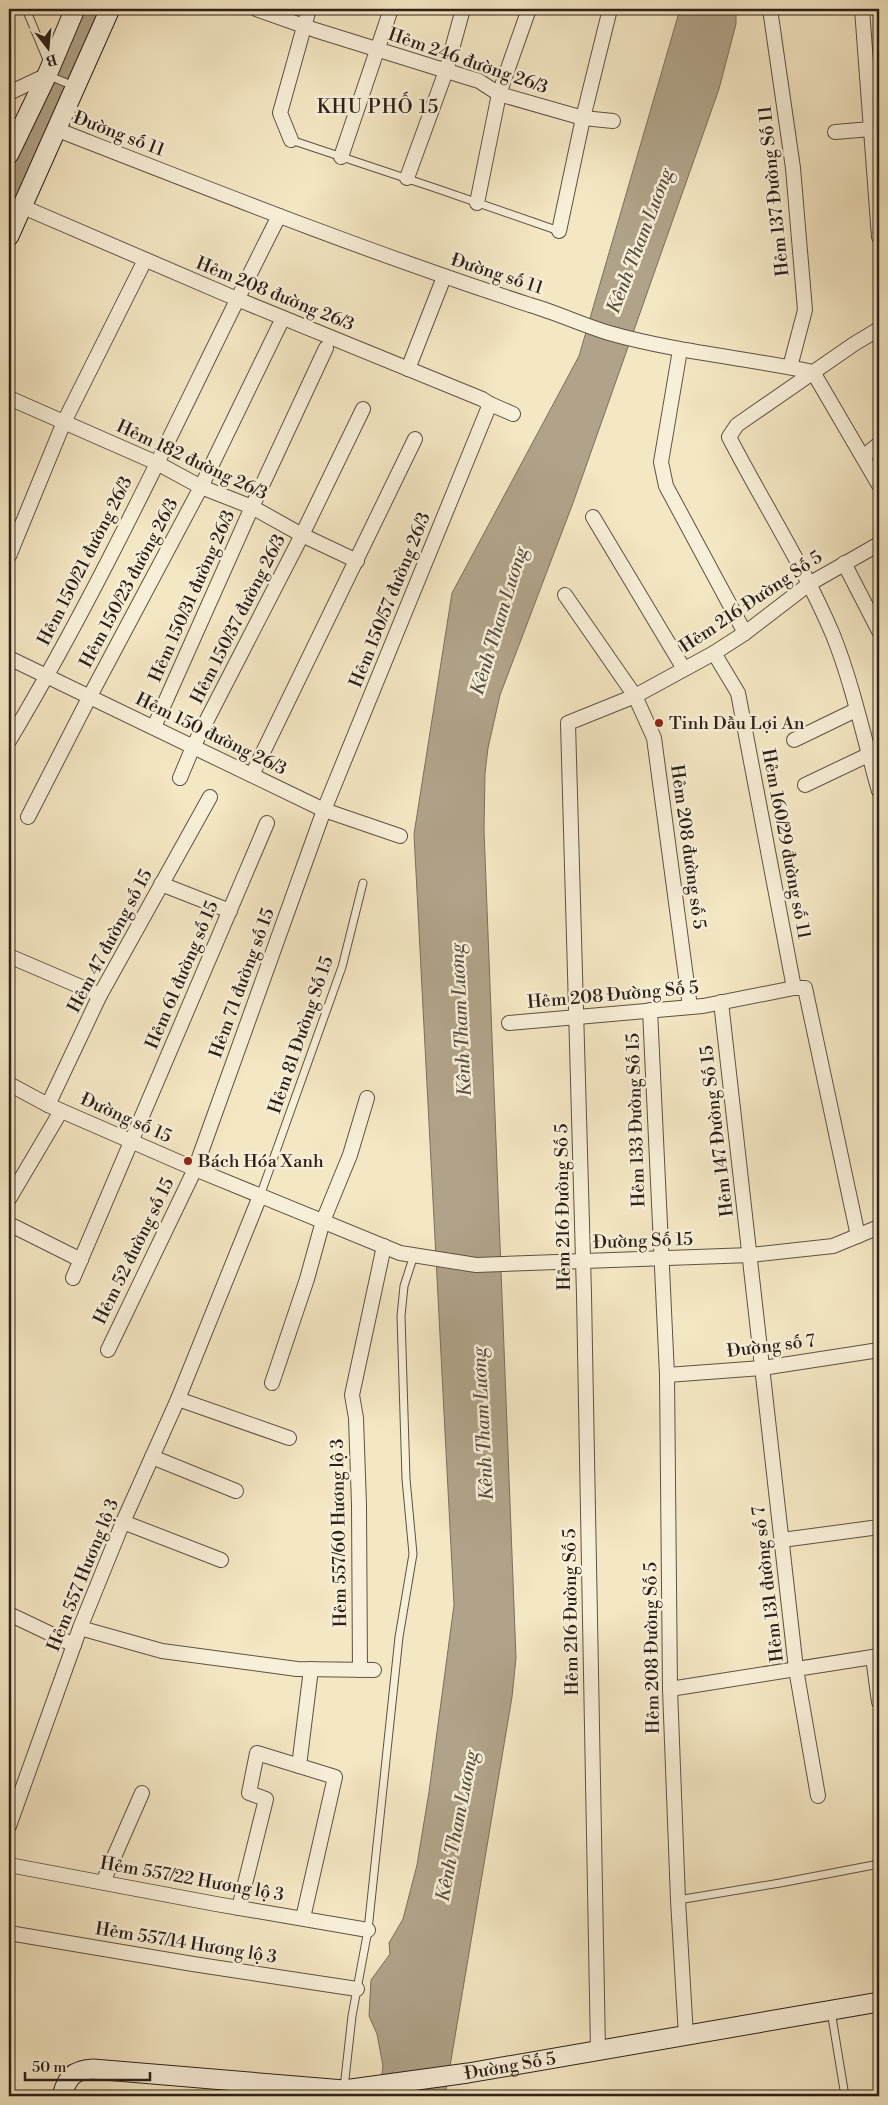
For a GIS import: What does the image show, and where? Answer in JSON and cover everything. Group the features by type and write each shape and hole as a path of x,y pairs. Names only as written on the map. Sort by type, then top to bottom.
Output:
{"street":[{"path":"9,154 49,71 75,9"},
{"path":"9,236 58,130 74,86 110,9"},
{"name":"Hẻm 246 đường 26/3","path":"256,9 303,26 479,81 499,94 583,118 613,121"},
{"path":"291,140 280,113 309,9"},
{"path":"341,157 391,9"},
{"path":"407,178 446,71 463,9"},
{"path":"477,202 499,94 529,9"},
{"path":"559,231 583,118 610,9"},
{"name":"Hẻm 137 Đường Số 11","path":"770,9 792,168 805,310 790,367"},
{"path":"862,9 879,237"},
{"path":"9,94 49,71"},
{"path":"835,132 871,129"},
{"name":"Đường số 11","path":"58,130 279,216 444,277 608,332 680,350 814,372"},
{"name":"Hẻm 208 đường 26/3","path":"23,207 236,299 482,399 513,414"},
{"name":"Hẻm 150/21 đường 26/3","path":"9,741 47,677 157,463 236,299 279,216"},
{"path":"9,556 64,422 145,260"},
{"path":"408,369 444,277"},
{"name":"Hẻm 150/23 đường 26/3","path":"28,817 90,696 202,487 283,318"},
{"path":"879,328 737,425 730,437 809,584 833,635 847,676 879,791"},
{"name":"Hẻm 150/31 đường 26/3","path":"154,727 252,507 326,348"},
{"path":"680,350 661,462 666,486 745,633"},
{"path":"814,372 879,485"},
{"name":"Hẻm 182 đường 26/3","path":"9,398 157,463 202,487 252,507 302,535 356,561"},
{"name":"Hẻm 150/57 đường 26/3","path":"324,810 490,404"},
{"name":"Hẻm 150/37 đường 26/3","path":"180,778 193,746 302,535 363,409"},
{"path":"252,775 415,439"},
{"path":"863,457 879,444"},
{"path":"593,517 684,669"},
{"name":"Hẻm 216 Đường Số 5","path":"598,2050 577,1017 568,723 635,696 714,653 745,633 809,584 844,562 879,544"},
{"path":"844,562 879,631"},
{"name":"Hẻm 208 đường số 5","path":"565,595 635,696 654,738 690,1007"},
{"name":"Hẻm 160/29 đường số 11","path":"714,653 738,693 799,988 858,1236"},
{"name":"Hẻm 150 đường 26/3","path":"9,658 324,810 400,836"},
{"path":"794,740 856,710"},
{"path":"805,785 868,755"},
{"name":"Hẻm 47 đường số 15","path":"48,1105 100,995 210,797"},
{"name":"Hẻm 71 đường số 15","path":"195,1169 324,810"},
{"name":"Hẻm 61 đường số 15","path":"73,1278 267,823"},
{"path":"161,884 230,911"},
{"path":"9,956 100,995"},
{"name":"Hẻm 208 Đường Số 5","path":"509,1023 690,1007 799,988"},
{"name":"Hẻm 147 Đường Số 15","path":"721,1002 751,1255 762,1368"},
{"name":"Hẻm 133 Đường Số 15","path":"650,1010 661,1259"},
{"name":"Đường số 15","path":"9,1084 61,1111 195,1169 400,1253 420,1256"},
{"path":"272,1382 307,1278 323,1221 350,1155 367,1098"},
{"path":"9,1199 61,1111"},
{"name":"Hẻm 52 đường số 15","path":"108,1350 195,1169"},
{"name":"Hẻm 557 Hương lộ 3","path":"9,1826 13,1802 80,1628 123,1522 178,1399 260,1196"},
{"path":"9,1224 81,1260"},
{"path":"858,1236 879,1227"},
{"name":"Đường Số 15","path":"420,1256 476,1265 751,1255 833,1246 858,1236"},
{"name":"Hẻm 557/60 Hương lộ 3","path":"80,1628 162,1652 311,1669 367,1670 356,1418 352,1395 384,1246"},
{"name":"Hẻm 208 Đường Số 5","path":"661,1259 667,1375 670,1688 678,1900 686,2036"},
{"name":"Đường số 7","path":"667,1375 762,1368 879,1350"},
{"name":"Hẻm 131 đường số 7","path":"762,1368 796,1669 818,1796"},
{"path":"178,1399 289,1438"},
{"path":"152,1457 236,1491"},
{"path":"123,1522 221,1560"},
{"path":"782,1540 879,1527"},
{"path":"9,1614 74,1645"},
{"path":"670,1688 876,1657 879,1702"},
{"path":"299,1766 311,1669"},
{"path":"239,1908 266,1799 249,1793 257,1753 335,1777 303,1918"},
{"path":"103,1882 142,1793"},
{"name":"Hẻm 557/22 Hương lộ 3","path":"9,1865 368,1930"},
{"name":"Hẻm 557/14 Hương lộ 3","path":"9,1933 358,1989"},
{"name":"Đường Số 5","path":"62,2096 68,2078 79,2071 93,2069 344,2090 468,2073 879,2002"}],"lane":[{"path":"26,9 49,71 74,86"},
{"path":"291,140 559,231"},
{"name":"Hẻm 81 Đường Số 15","path":"260,1196 342,967 363,883"},
{"path":"344,2090 352,2016 368,1930 399,1637 413,1554 406,1479 401,1316 404,1286 420,1256"},
{"path":"678,1900 879,1864"},
{"path":"831,2011 845,2096"}],"water":[{"name":"Kênh Tham Lương","path":"680,9 736,9 736,24 719,89 573,503 500,695 488,748 485,773 484,830 516,1658 512,1697 445,2096 379,2096 383,2066 377,2034 369,2016 371,1980 390,1954 389,1943 403,1919 417,1865 429,1792 454,1605 414,834 452,593 579,356"}],"waterway":[{"path":"9,197 91,9"}],"place":[{"name":"Tinh Dầu Lợi An","path":"659,723"},
{"name":"Bách Hóa Xanh","path":"188,1161"}],"district":[{"name":"KHU PHỐ 15","path":"378,107"}]}
